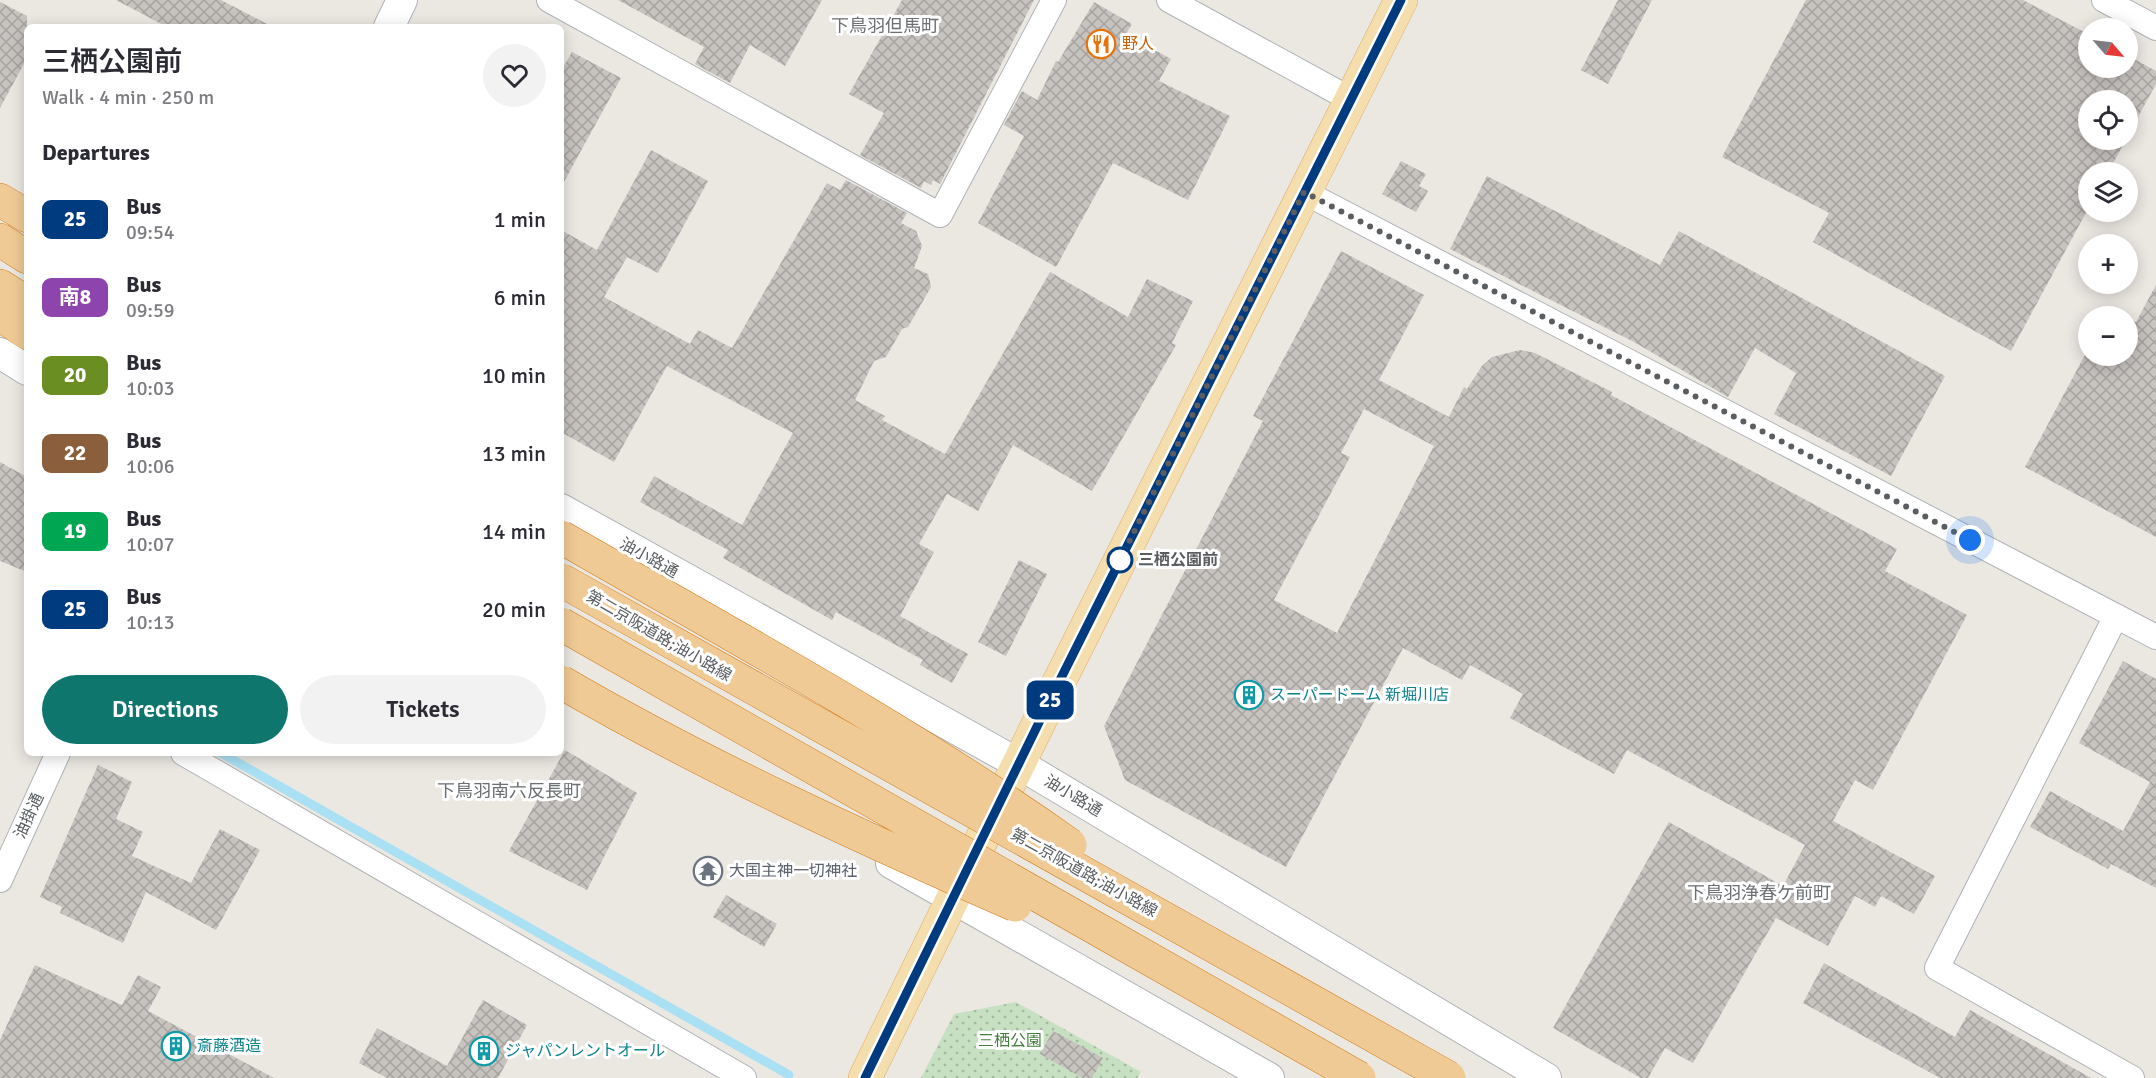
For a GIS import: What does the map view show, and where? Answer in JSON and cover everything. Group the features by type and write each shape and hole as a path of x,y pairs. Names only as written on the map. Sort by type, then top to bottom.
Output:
{"highway":[{"path":"0,200 24,214"},
{"path":"0,240 24,256"},
{"path":"0,286 24,301"},
{"path":"0,314 24,331"},
{"path":"564,539 867,712 988,786 1204,939"},
{"name":"第二京阪道路;油小路線","path":"564,582 1449,1078"},
{"path":"564,626 1359,1078"},
{"path":"564,684 634,724 863,838 1182,979"}],"main road":[{"path":"865,1078 1019,764 1401,0"}],"street":[{"path":"390,24 402,0"},
{"path":"549,0 940,215 1054,0"},
{"path":"1169,0 1350,99"},
{"path":"2104,0 2156,28"},
{"path":"0,184 24,199"},
{"path":"1304,192 2156,637"},
{"path":"0,353 24,367"},
{"name":"油小路通","path":"564,511 1019,764 1546,1078"},
{"path":"2116,616 1937,968 2132,1078"},
{"path":"564,673 953,899 1269,1078"},
{"name":"油掛通","path":"0,880 57,756"},
{"path":"188,756 744,1078"}],"green space":[{"name":"三栖公園","path":"1016,1002 1141,1072 1137,1078 921,1078 954,1014"}],"building":[{"path":"116,0 221,0 267,24 161,24"},
{"path":"618,0 822,0 785,66 750,45 730,83 695,64 704,47"},
{"path":"902,0 1034,0 940,184 933,180 931,185 924,181 921,188 860,155 884,113 849,94"},
{"path":"1618,0 1652,0 1608,84 1581,70"},
{"path":"1806,0 2023,0 2078,29 2078,78 2138,78 2138,61 2156,71 2156,84 2138,117 2138,90 2078,90 2078,150 2120,150 2114,162 2078,162 2078,222 2081,222 2011,351 1813,242 1829,213 1722,157"},
{"path":"0,2 27,16 27,24 24,24 24,64 0,108"},
{"path":"1094,2 1132,24 1126,34 1171,59 1159,81 1230,116 1188,200 1113,163 1056,267 978,223 1024,136 1004,125 1022,91 1037,100 1056,61 1058,62"},
{"path":"572,52 621,78 564,182 564,66"},
{"path":"651,150 708,181 658,273 627,257 604,297 690,344 698,330 732,348 827,183 840,190 846,180 907,213 901,223 916,231 922,246 914,268 928,274 931,287 908,327 902,329 886,357 874,361 855,400 885,416 882,420 945,454 1050,272 1128,317 1147,279 1193,301 1172,343 1176,345 1092,491 1013,445 978,511 947,494 919,544 934,552 900,616 968,654 952,683 920,665 923,660 836,612 832,620 723,558 728,550 640,502 654,476 742,525 793,433 667,366 614,462 564,434 564,232 597,250"},
{"path":"1401,161 1426,174 1419,186 1428,191 1416,212 1382,194"},
{"path":"1487,176 1660,265 1679,231 1945,376 1891,476 1774,414 1796,373 1755,348 1728,397 1634,342 1450,249"},
{"path":"1341,251 1424,295 1379,380 1449,417 1464,387 1467,389 1482,366 1492,357 1520,350 1535,353 1612,392 1611,395 1897,549 1885,571 1967,615 1873,790 1855,780 1833,821 1935,876 1914,914 1881,896 1875,907 1855,896 1828,946 1776,918 1693,1063 1665,1048 1648,1078 1641,1078 1553,1028 1669,822 1783,886 1805,845 1627,750 1614,774 1510,718 1523,694 1470,665 1462,680 1403,648 1286,867 1125,780 1104,726 1263,421 1253,416","holes":["1364,409 1434,446 1337,633 1274,600 1350,457 1341,453"]},
{"path":"2156,285 2156,537 2025,467 2079,366 2138,366 2138,318"},
{"path":"0,462 24,475 24,571 0,561"},
{"path":"1019,560 1047,574 1006,656 978,642"},
{"path":"2123,661 2156,679 2156,888 2111,864 2108,869 2030,827 2050,791 2123,831 2150,782 2079,743"},
{"path":"565,750 637,793 587,890 509,851 562,756 564,756"},
{"path":"98,765 132,782 116,819 143,832 132,856 191,883 220,829 260,850 216,930 146,892 123,943 60,913 62,907 40,897"},
{"path":"726,895 777,924 764,947 713,917"},
{"path":"1824,963 1955,1037 1970,1010 2091,1078 1940,1078 1803,1003"},
{"path":"35,965 122,1005 138,975 161,987 148,1011 274,1078 0,1078 0,1040"},
{"path":"483,1000 527,1025 498,1078 387,1078 359,1063 377,1028 447,1066"},
{"path":"1053,1031 1103,1058 1092,1078 1083,1078 1040,1054"}],"waterway":[{"path":"226,756 789,1075"}],"bus line":[{"name":"25","path":"865,1078 1048,704 1401,0"}],"place":[{"name":"野人","path":"1101,44"},
{"name":"三栖公園前","path":"1120,560"},
{"name":"スーパードーム 新堀川店","path":"1249,695"},
{"name":"大国主神一切神社","path":"708,871"},
{"name":"斎藤酒造","path":"176,1046"},
{"name":"ジャパンレントオール","path":"484,1051"}],"district":[{"name":"下鳥羽但馬町","path":"885,26"},
{"name":"下鳥羽南六反長町","path":"509,791"},
{"name":"下鳥羽浄春ケ前町","path":"1759,893"}],"route":[{"path":"1120,560 1304,192 1970,540"}]}
